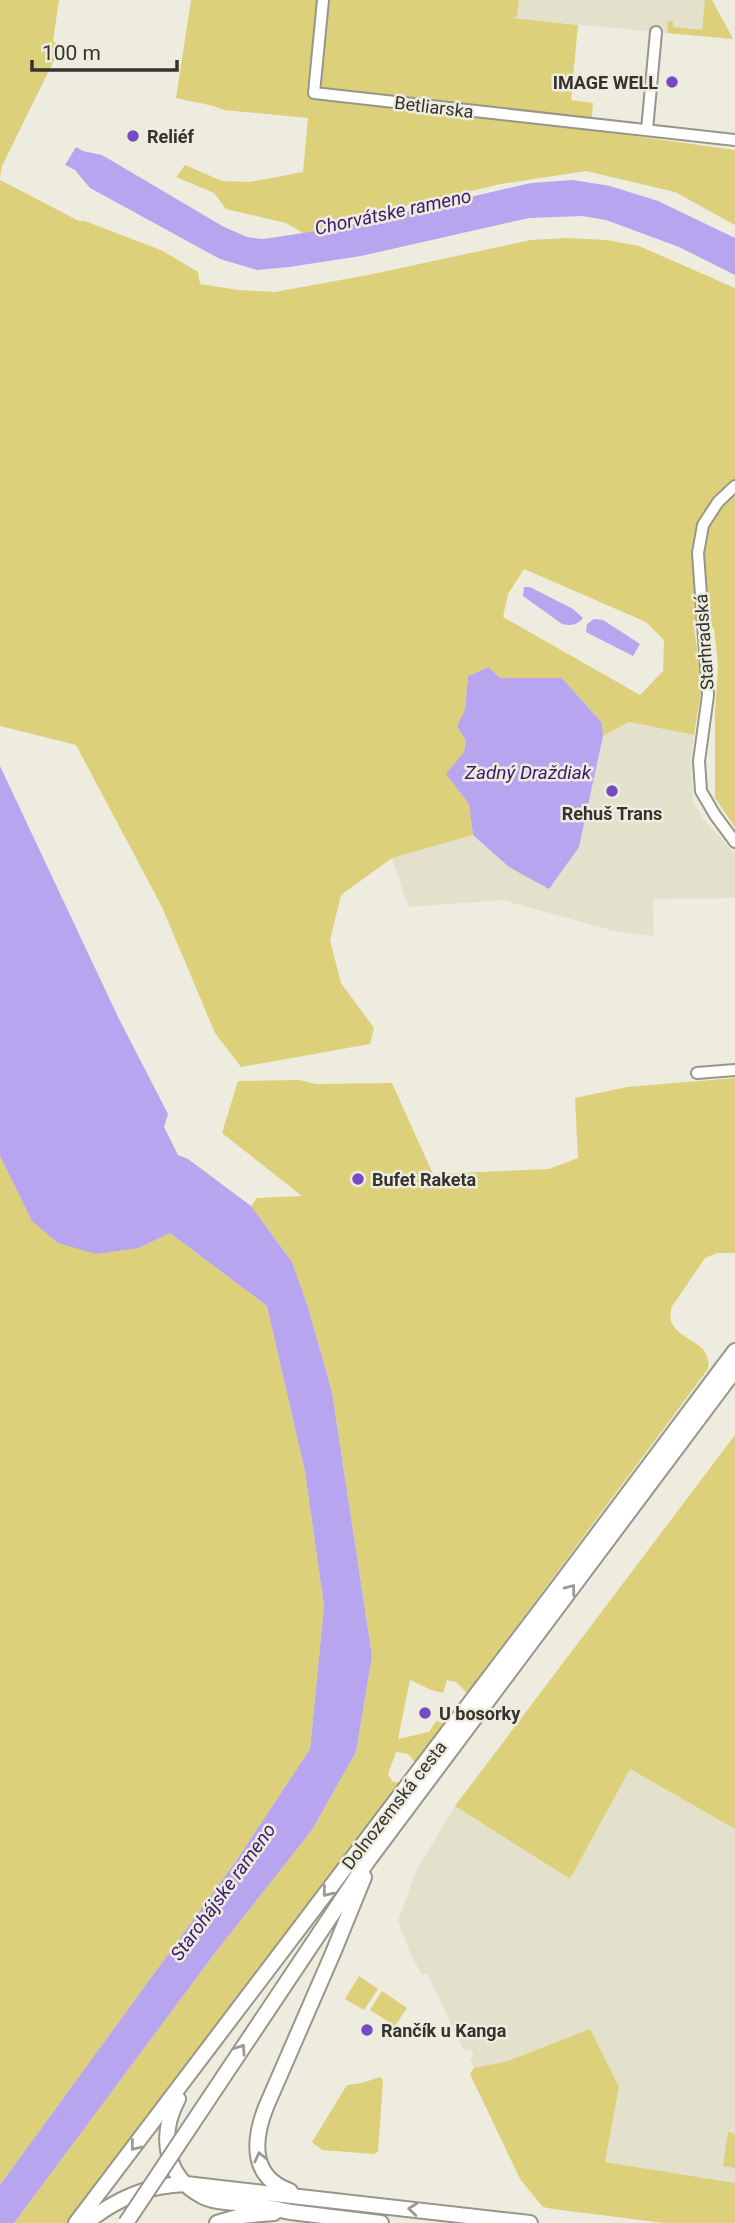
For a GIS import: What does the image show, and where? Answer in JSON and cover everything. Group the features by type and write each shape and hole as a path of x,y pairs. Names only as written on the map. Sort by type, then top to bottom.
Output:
{"main road":[{"name":"Dolnozemská cesta","path":"76,2223 311,1911 413,1782 735,1351"},
{"name":"Dolnozemská cesta","path":"126,2223 367,1862 735,1370"},
{"path":"308,2197 279,2187 268,2178 258,2157 258,2134 270,2098 362,1886 367,1862"},
{"path":"191,2073 173,2107 166,2138 172,2164 186,2184 209,2199 381,2223"},
{"path":"86,2223 126,2196 160,2186 186,2184 530,2223"},
{"path":"217,2223 241,2216 288,2211"}],"street":[{"name":"Betliarska","path":"323,0 314,93 735,140"},
{"path":"646,130 656,32"},
{"name":"Starhradská","path":"735,486 718,502 703,525 698,553 708,695 699,761 701,790 735,842"},
{"path":"697,1073 735,1070"}],"shaded area":[{"path":"0,0 59,0 53,41 61,46 2,166 0,178"},
{"path":"191,0 519,0 517,16 512,18 578,25 571,100 593,103 591,130 735,150 735,225 675,192 586,171 501,184 335,222 337,228 305,234 286,223 226,209 214,193 176,177 185,165 222,181 250,182 303,172 308,118 224,110 176,98"},
{"path":"357,0 712,0 733,39 508,18"},
{"path":"705,0 712,0 733,39 667,33 668,21 673,22 673,27 702,30"},
{"path":"0,180 79,221 163,251 198,272 200,284 238,290 275,292 531,240 567,238 607,240 639,246 735,288 735,827 715,798 718,666 714,628 693,620 702,686 694,735 629,722 603,736 602,723 562,678 500,678 489,667 468,676 465,709 457,726 466,741 464,752 447,774 469,804 473,835 392,858 341,895 330,940 341,983 374,1028 370,1044 241,1067 215,1033 162,907 76,745 0,726","holes":["524,569 646,622 664,640 663,671 640,695 503,617 508,594"]},
{"path":"629,722 694,735 691,759 693,802 702,817 735,854 735,898 653,899 654,936 614,931 503,900 408,907 392,858 473,835 509,867 579,847 603,736"},
{"path":"735,1078 735,1253 717,1253 705,1258 671,1308 672,1323 706,1353 708,1369 467,1693 456,1682 447,1680 443,1693 410,1680 398,1739 429,1732 436,1721 444,1723 415,1762 408,1754 396,1752 388,1774 392,1781 400,1783 69,2223 14,2223 215,1953 312,1830 356,1752 372,1656 332,1392 292,1262 251,1206 257,1198 302,1196 222,1133 238,1081 392,1083 433,1174 549,1169 578,1158 575,1098 627,1087"},
{"path":"0,1156 32,1220 139,1248 170,1233 267,1306 305,1472 324,1606 310,1749 236,1861 0,2185"},
{"path":"735,1435 735,1829 630,1769 570,1879 455,1806"},
{"path":"630,1769 735,1829 735,2183 605,2162 619,2087 475,2086 470,2074 474,2068 470,2059 474,2056 471,2050 463,2049 427,1973 422,1975 411,1955 398,1921 416,1871 455,1806 570,1879"},
{"path":"359,1976 378,1989 364,2010 345,1999"},
{"path":"382,1991 407,2008 395,2026 370,2010"},
{"path":"590,2029 619,2087 605,2162 735,2183 735,2223 664,2223 543,2207 520,2179 470,2074 474,2068 508,2061"},
{"path":"380,2077 383,2080 378,2152 373,2154 322,2150 312,2142 347,2085"},
{"path":"728,2132 735,2134 735,2168 723,2166"}],"water":[{"name":"Chorvátske rameno","path":"76,147 102,155 224,227 247,237 263,239 337,228 531,183 573,180 610,186 658,201 735,238 735,275 679,247 606,220 582,216 529,218 361,256 257,270 220,259 90,188 75,170 65,165"},
{"path":"524,587 530,587 573,609 583,618 574,624 562,624 523,596"},
{"path":"594,619 603,620 640,644 633,656 586,632 587,624"},
{"name":"Zadný Draždiak","path":"489,667 500,678 562,678 602,723 603,736 579,847 549,889 509,867 473,835 469,804 446,774 464,752 466,741 457,726 465,709 468,676"},
{"name":"Starohájske rameno","path":"0,766 119,1019 168,1114 164,1127 178,1155 188,1159 251,1206 292,1262 332,1392 372,1656 356,1752 312,1830 215,1953 14,2223 0,2223 0,2185 236,1861 310,1749 324,1606 305,1472 267,1306 170,1233 139,1248 96,1254 58,1243 32,1221 0,1156"}],"place":[{"name":"IMAGE WELL","path":"672,82"},
{"name":"Reliéf","path":"133,136"},
{"name":"Rehuš Trans","path":"612,791"},
{"name":"Bufet Raketa","path":"358,1179"},
{"name":"U bosorky","path":"425,1713"},
{"name":"Rančík u Kanga","path":"367,2030"}]}
